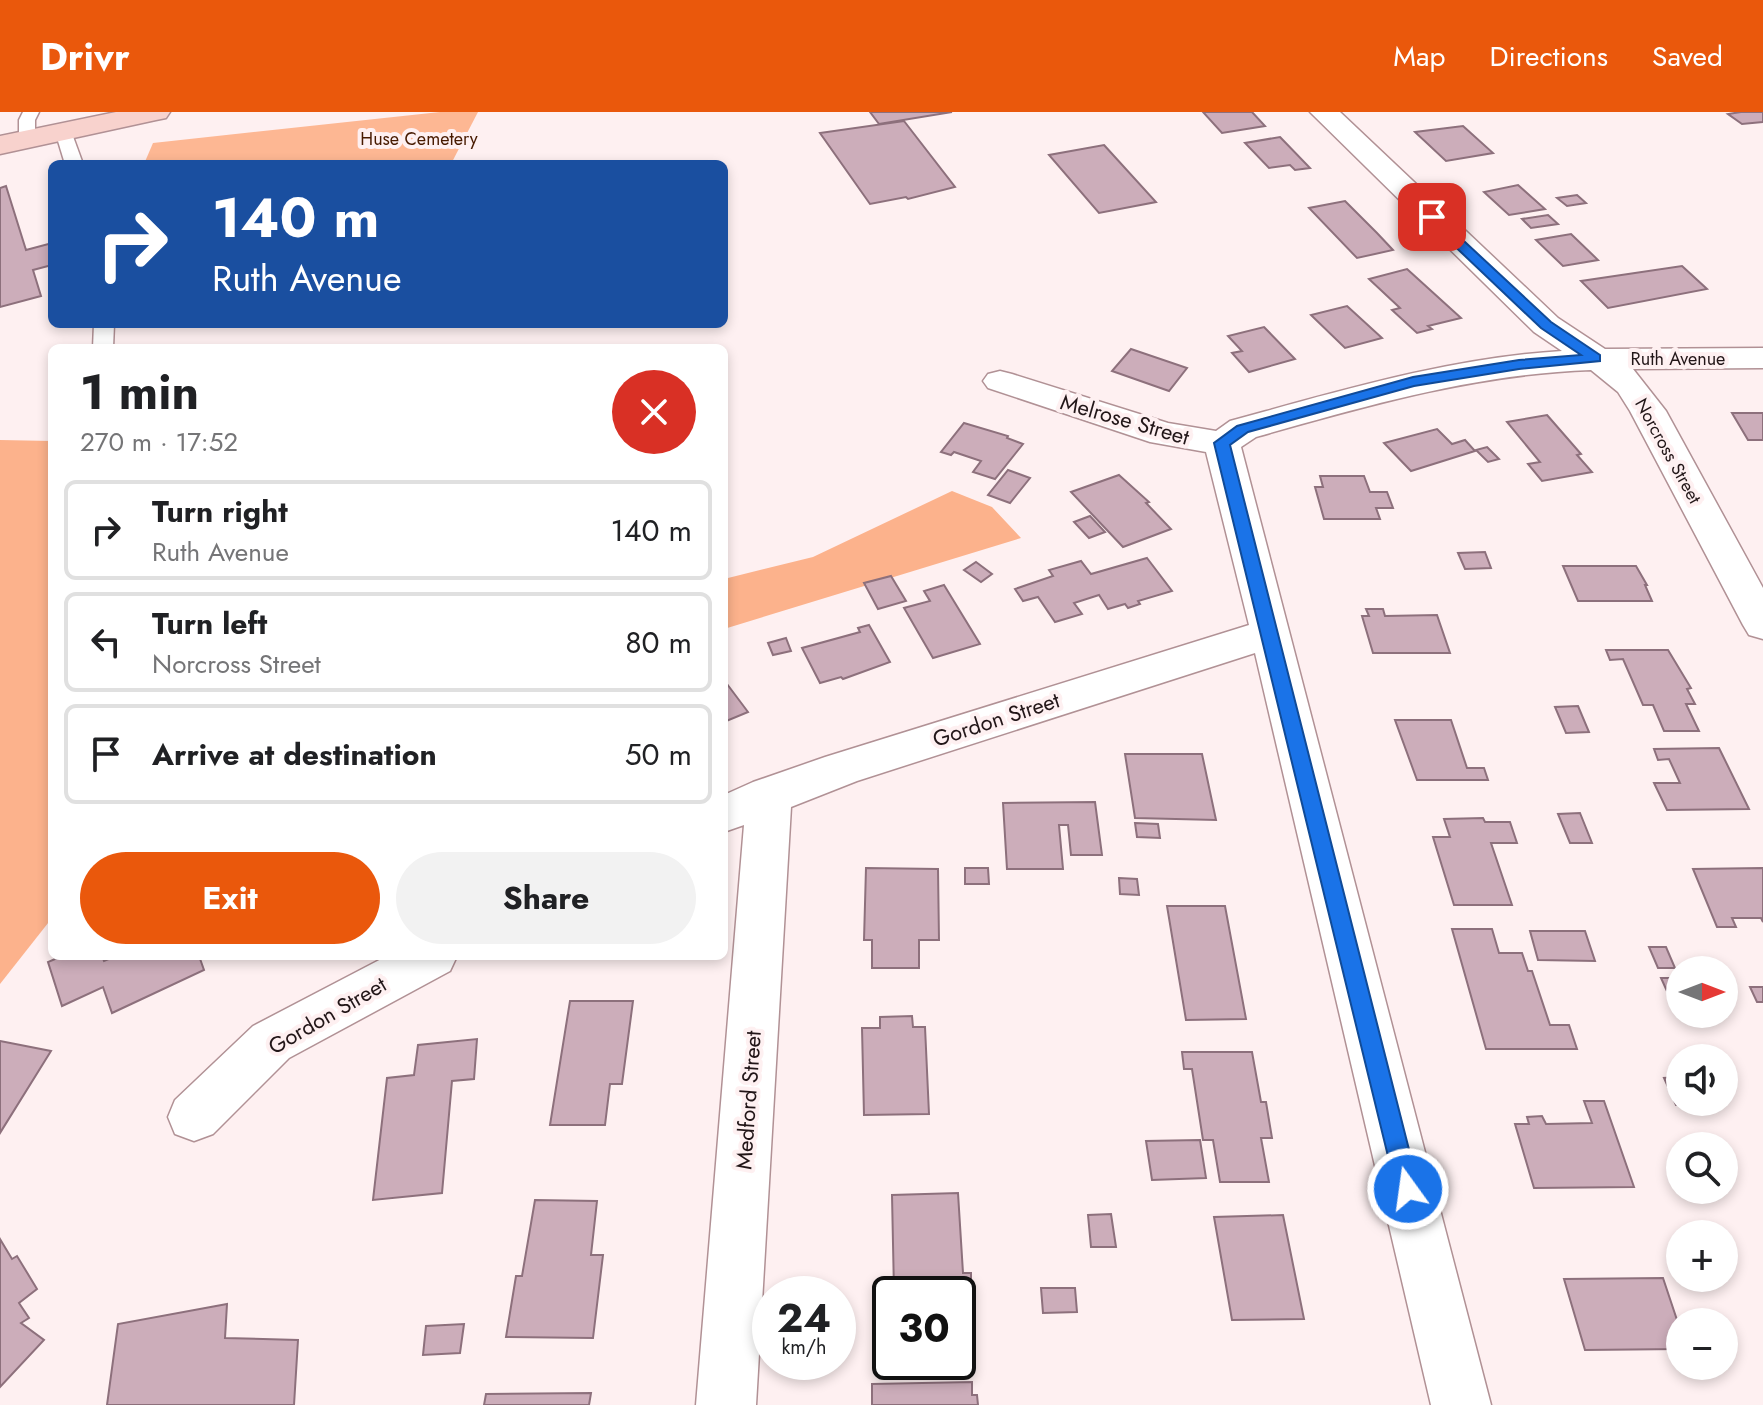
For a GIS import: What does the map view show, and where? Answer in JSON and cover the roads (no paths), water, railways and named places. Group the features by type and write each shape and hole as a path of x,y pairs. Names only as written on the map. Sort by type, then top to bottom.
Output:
{"main road":[{"path":"20,132 63,131 156,112"}],"street":[{"name":"Norcross Street","path":"1324,112 1546,325 1630,385 1648,411 1763,625"},
{"name":"Ruth Avenue","path":"1222,443 1243,429 1413,382 1519,365 1595,358 1763,358"},
{"name":"Melrose Street","path":"1000,381 1163,434 1222,443"},
{"path":"1222,443 1461,1405"},
{"name":"Gordon Street","path":"747,804 855,764 1271,633"},
{"name":"Medford Street","path":"726,1405 747,804"},
{"name":"Gordon Street","path":"194,1117 271,1042 425,960"}],"lane":[{"path":"63,131 73,160"}],"park label":[{"name":"Huse Cemetery","path":"419,139"}]}
